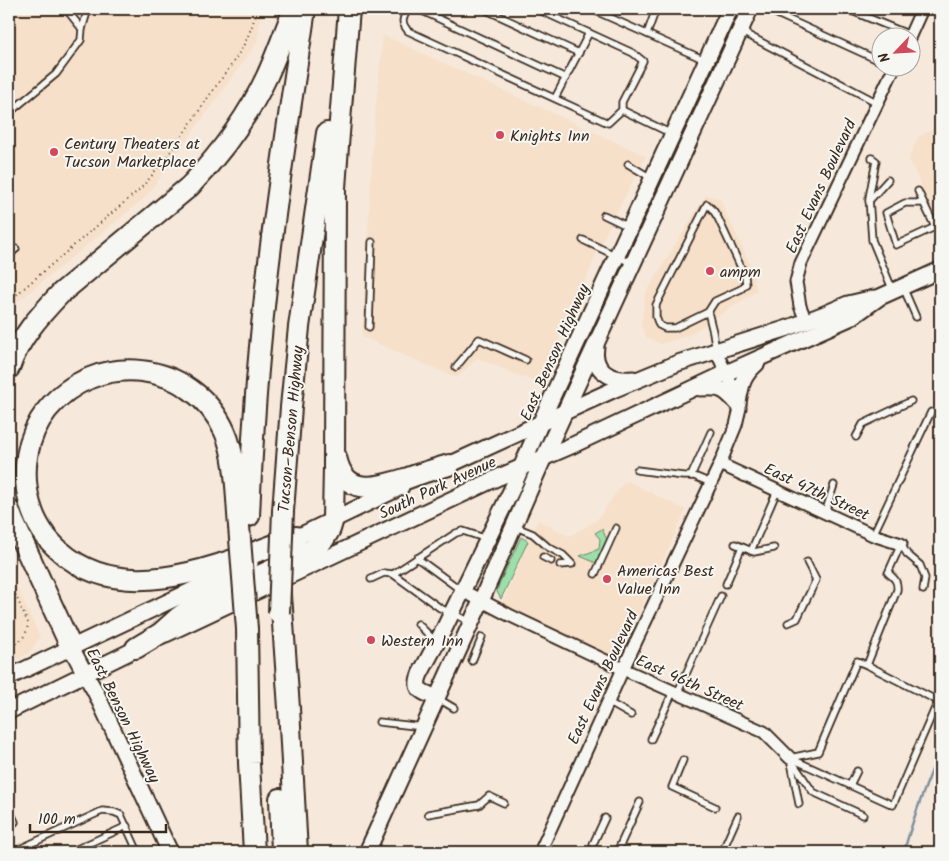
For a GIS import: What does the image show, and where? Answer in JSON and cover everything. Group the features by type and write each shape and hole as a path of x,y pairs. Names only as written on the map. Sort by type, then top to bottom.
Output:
{"highway":[{"path":"9,368 13,355 46,309 190,186 208,167 234,133 266,77 294,9"},
{"name":"Tucson–Benson Highway","path":"254,852 249,763 244,526 265,296 281,170 306,9"},
{"name":"Tucson–Benson Highway","path":"282,852 278,736 280,585 290,416 299,327 345,9"},
{"path":"136,648 161,633 190,609 295,559 317,546 330,529 333,519 335,188 349,9"},
{"path":"244,526 232,457 225,433 218,419 208,406 187,387 160,374 124,370 92,377 73,387 56,400 46,411 32,437 28,449 25,476 28,497 35,518 56,548 71,560 90,570 125,579 147,579 177,575 212,566 296,537"},
{"path":"334,442 340,472 351,483 358,486 368,488 379,486 449,465"},
{"path":"9,510 71,647"},
{"path":"280,613 290,716 297,852"}],"main road":[{"name":"East Benson Highway","path":"437,698 421,691 417,681 452,614 522,467 730,9"},
{"path":"367,852 544,457 750,9"},
{"path":"692,93 708,101"},
{"name":"South Park Avenue","path":"9,676 263,556 296,537 428,474 644,377 716,350 806,322 848,304 892,291 940,270"},
{"name":"South Park Avenue","path":"9,710 494,479 573,445 726,373 852,317 892,291"},
{"path":"598,339 595,353 596,359 604,372 620,380 644,377"},
{"path":"738,404 744,376 766,355"},
{"path":"693,389 722,389 738,404"},
{"name":"East Benson Highway","path":"71,647 95,690 170,852"}],"street":[{"path":"913,28 922,9"},
{"name":"East Evans Boulevard","path":"806,322 800,306 796,282 801,263 889,78"},
{"name":"East Evans Boulevard","path":"540,852 623,669 720,464 736,425 740,408 716,350"},
{"name":"East 47th Street","path":"720,464 873,535 901,544"},
{"name":"East 46th Street","path":"462,591 623,669 764,732 790,758"}],"lane":[{"path":"66,9 82,29"},
{"path":"9,113 56,74 81,40 88,9"},
{"path":"408,9 403,20 403,24 408,30 608,122 622,110 622,102 643,61 633,53 537,9"},
{"path":"418,9 566,78"},
{"path":"484,9 579,53"},
{"path":"591,9 707,61"},
{"path":"647,34 656,9"},
{"path":"766,9 872,57"},
{"path":"847,9 891,28"},
{"path":"739,31 878,103"},
{"path":"555,98 589,33"},
{"path":"622,110 672,134"},
{"path":"872,158 876,161 869,201 872,240 892,291 916,318"},
{"path":"628,164 652,179"},
{"path":"869,201 888,180"},
{"path":"918,191 935,227 896,245 886,212 905,203 923,203"},
{"path":"708,312 675,328 665,328 659,325 656,317 656,305 707,204 718,218 745,276 746,284 715,301 708,312 716,350"},
{"path":"604,215 630,227"},
{"path":"583,240 633,264"},
{"path":"369,327 372,242"},
{"path":"9,255 16,249"},
{"path":"456,367 479,339 526,360"},
{"path":"856,437 863,424 911,401"},
{"path":"873,535 931,412"},
{"path":"691,476 711,432"},
{"path":"637,470 691,476 711,483"},
{"path":"825,513 834,485"},
{"path":"753,552 778,491"},
{"path":"514,526 533,534 572,564 560,564"},
{"path":"595,574 616,528"},
{"path":"393,574 456,533 463,531 488,539"},
{"path":"735,544 753,552 774,548"},
{"path":"901,544 907,554 920,565 925,578 923,590"},
{"path":"867,665 898,590 898,584 888,573 901,544"},
{"path":"726,584 742,547"},
{"path":"543,557 551,561"},
{"path":"417,558 462,591"},
{"path":"788,623 797,619 816,580 807,562"},
{"path":"371,579 384,573 393,574 440,608 471,622"},
{"path":"651,739 721,596"},
{"path":"418,624 437,642"},
{"path":"472,661 482,637"},
{"path":"857,662 867,665 938,702 893,805 790,758 818,752 857,662"},
{"path":"437,698 454,708"},
{"path":"608,702 632,715"},
{"path":"379,722 424,727"},
{"path":"790,758 799,804"},
{"path":"790,758 813,792 863,815"},
{"path":"683,760 672,787 715,807"},
{"path":"850,785 857,771"},
{"path":"428,814 479,805 489,796 504,803"},
{"path":"617,852 640,802"},
{"path":"9,809 15,822 9,827"},
{"path":"13,852 102,811 121,815 138,852"},
{"path":"722,852 738,816"},
{"path":"593,844 605,818"},
{"path":"70,852 127,826"},
{"path":"937,852 940,842"}],"path":[{"path":"9,301 140,189 151,177 243,48 254,20 256,9"},
{"path":"9,581 28,624 28,629 20,642 9,647"}],"shaded area":[{"path":"9,9 262,9 257,43 146,197 9,309"},
{"path":"383,35 646,156 607,231 539,384 477,358 457,378 362,337 374,125"},
{"path":"940,126 940,227 909,159 919,136"},
{"path":"706,195 719,198 751,266 757,291 689,335 661,344 646,337 641,325 645,294"},
{"path":"628,481 686,510 620,654 607,657 502,603 538,520 569,536 597,520 623,483"},
{"path":"9,569 40,637 29,653 9,664"}],"green space":[{"path":"602,529 607,540 596,563 580,556 599,549 600,539 595,533"},
{"path":"521,537 528,541 501,599 497,592 499,584"}],"waterway":[{"path":"904,852 911,826 940,751"}],"place":[{"name":"Knights Inn","path":"500,135"},
{"name":"Century Theaters at Tucson Marketplace","path":"54,152"},
{"name":"ampm","path":"710,271"},
{"name":"Americas Best Value Inn","path":"607,579"},
{"name":"Western Inn","path":"371,640"}]}
